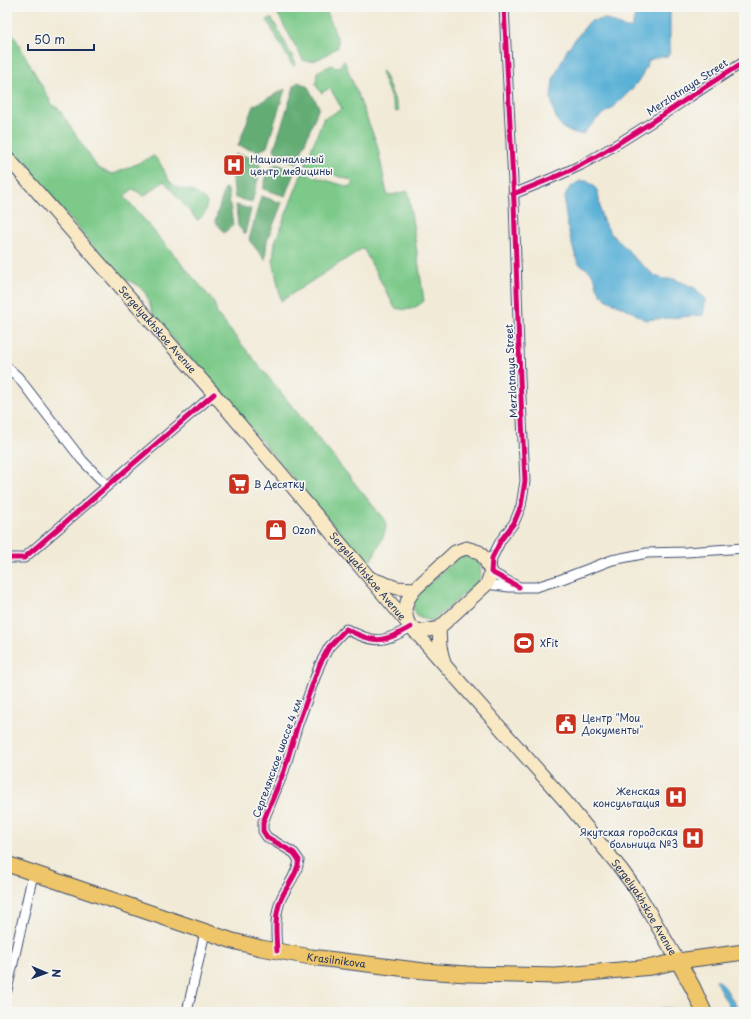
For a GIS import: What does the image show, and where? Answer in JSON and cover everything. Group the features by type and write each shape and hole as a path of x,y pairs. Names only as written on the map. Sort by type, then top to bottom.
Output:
{"main road":[{"name":"Sergelyakhskoe Avenue","path":"7,156 214,394 411,628 561,796 621,869 678,961 704,1012"},
{"path":"466,548 474,549 482,555 487,562 489,578 439,628 424,631 411,628 407,620 405,610 408,599 415,589 455,552 466,548"},
{"path":"369,577 397,588 415,589"},
{"path":"439,628 440,647 445,665"},
{"name":"Krasilnikova","path":"7,864 233,941 277,952 424,971 556,976 652,967 678,961 744,952"}],"street":[{"name":"Merzlotnaya Street","path":"502,540 514,522 521,506 526,481 520,378 504,7"},
{"name":"Merzlotnaya Street","path":"513,194 544,183 610,148 744,62"},
{"path":"7,367 22,383 82,460 106,486"},
{"path":"7,558 24,558 214,394"},
{"path":"482,555 502,540"},
{"path":"502,540 492,558 489,578 519,587 536,587 612,560 647,552 686,552 744,548"},
{"name":"Сергеляхское шоссе 4 км","path":"277,952 276,923 281,900 298,870 299,860 294,853 267,837 263,831 263,822 284,771 298,724 320,664 329,646 346,629 359,636 372,640 382,640 398,635 411,628"},
{"path":"7,990 33,874"},
{"path":"187,1012 205,932"}],"green space":[{"path":"274,7 325,7 338,41 338,47 316,60 303,60"},
{"path":"272,19 296,63 294,66 292,65 267,20"},
{"path":"7,23 53,106 58,108 97,167 108,173 114,174 154,156 160,163 172,184 176,187 193,192 207,202 205,212 202,217 197,220 164,181 144,196 133,189 124,196 214,302 217,314 383,518 386,528 368,565 154,317 146,294 138,285 120,277 7,146"},
{"path":"344,60 377,144 387,194 392,195 408,191 424,301 411,309 395,308 363,248 281,301 273,260 275,242 302,173 349,187 353,181 305,165 324,117 325,118 342,109 330,88 321,93 316,85 317,72 332,65 335,68 340,66"},
{"path":"383,71 399,111 396,112 381,72"},
{"path":"299,82 308,87 319,107 297,163 279,158 274,149 295,84"},
{"path":"285,89 267,147 259,151 238,146 253,106"},
{"path":"236,154 257,159 261,168 252,202 235,198 231,169"},
{"path":"276,164 295,170 285,196 263,189 268,170"},
{"path":"225,188 228,190 233,225 224,233 215,221"},
{"path":"261,196 282,203 267,241 265,260 249,240"},
{"path":"236,205 251,209 245,234 238,226"},
{"path":"459,557 473,557 480,563 481,575 477,583 435,619 429,621 418,617 414,606 416,595"},
{"path":"662,1008 669,1008 679,1012 651,1012"}],"water":[{"path":"638,7 670,7 670,51 668,56 649,60 640,79 630,91 611,109 598,118 584,133 574,133 564,129 557,120 551,98 553,80 568,48 590,21 606,19 626,28 632,28"},
{"path":"580,181 587,181 594,186 598,192 603,221 612,235 628,250 633,257 655,276 664,279 674,279 695,288 706,299 703,315 645,320 629,310 607,300 601,294 591,272 578,263 573,249 566,218 566,194 570,188"},
{"path":"716,979 724,986 740,1012 732,1012 716,982"}],"cycle path":[{"path":"504,7 514,202 525,481 521,506 514,523 501,540 492,558 491,572 519,587"},
{"path":"513,194 581,165 643,128 744,62"},
{"path":"7,558 24,558 214,394"},
{"path":"277,951 277,912 283,894 296,871 299,860 294,853 267,837 263,831 263,822 284,771 298,724 320,664 329,647 346,629 364,637 379,640 386,639 411,627"}],"place":[{"name":"Национальный центр медицины","path":"234,165"},
{"name":"В Десятку","path":"239,484"},
{"name":"Ozon","path":"276,530"},
{"name":"XFit","path":"524,643"},
{"name":"Центр \"Мои Документы\"","path":"566,724"},
{"name":"Женская консультация","path":"676,797"},
{"name":"Якутская городская больница №3","path":"693,838"}]}
